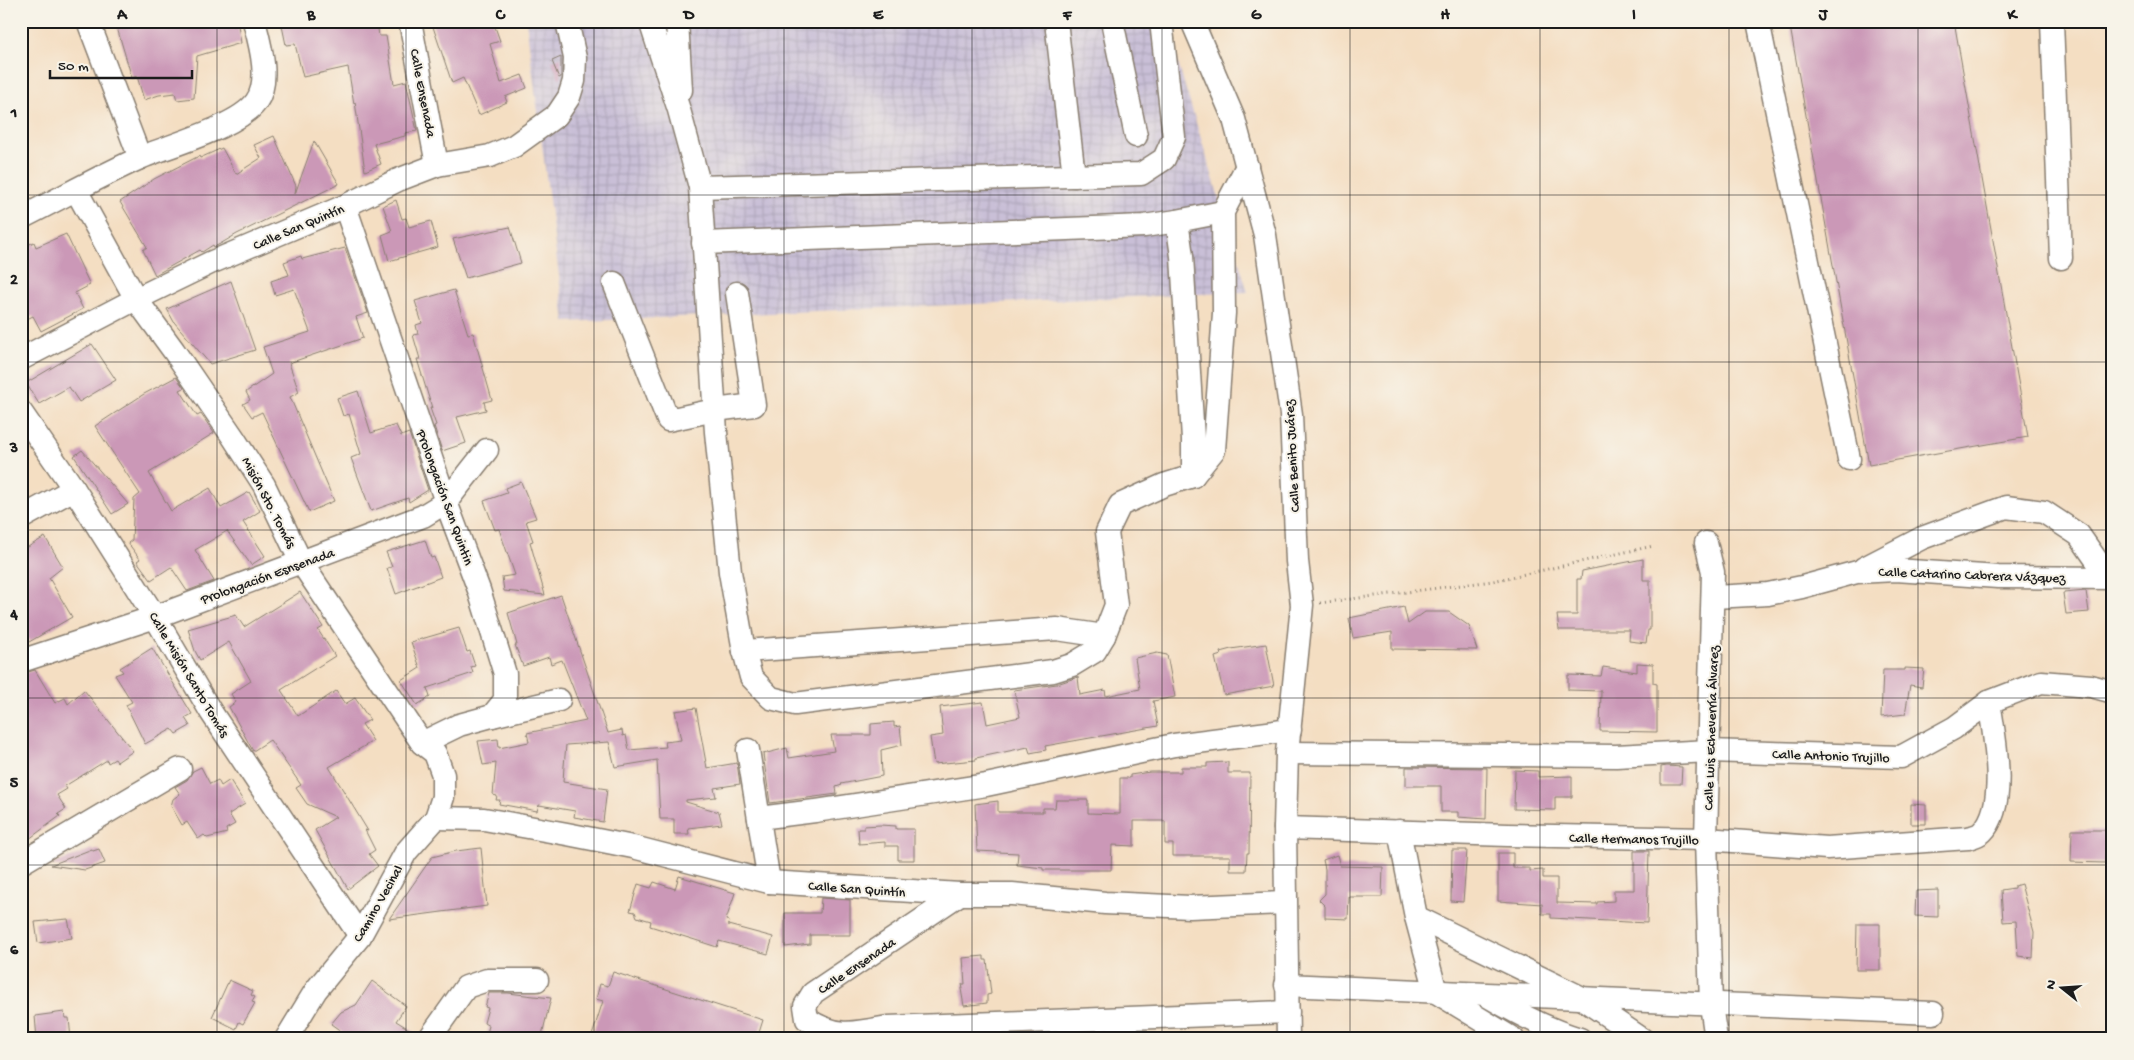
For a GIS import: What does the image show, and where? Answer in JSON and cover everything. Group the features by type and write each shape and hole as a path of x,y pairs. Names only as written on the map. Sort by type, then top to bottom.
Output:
{"street":[{"path":"88,21 140,158"},
{"path":"21,218 140,158 232,121 248,111 257,102 262,90 262,53 254,21"},
{"name":"Calle Ensenada","path":"410,21 437,165"},
{"name":"Calle San Quintín","path":"21,359 210,263 345,206 398,180 437,165 490,156 514,146 557,115 569,97 574,81 575,58 568,21"},
{"path":"650,21 682,120 700,187 715,410 730,572 744,651 751,677 771,698 795,704 1053,671 1072,665 1095,650 1104,636 1116,605 1106,532 1120,505 1164,485 1193,476 1214,450 1224,313 1223,212 1247,166"},
{"path":"677,21 682,120"},
{"path":"1056,21 1074,176"},
{"path":"1112,21 1136,136"},
{"path":"700,187 1141,174 1164,159 1174,137 1160,21"},
{"name":"Calle Benito Juárez","path":"1192,21 1234,119 1265,235 1291,414 1297,561 1302,605 1287,753 1285,903 1288,1038"},
{"path":"1758,21 1849,459"},
{"path":"2052,21 2061,258"},
{"name":"Misión Sto. Tomás","path":"76,190 136,299 174,350 264,485 302,562 422,743 435,754 443,775 443,798 436,818"},
{"name":"Prolongación San Quintin","path":"345,206 446,502 479,590 505,674 505,700 492,716"},
{"path":"703,243 1144,226 1223,212"},
{"path":"1177,220 1182,256 1194,439 1193,476"},
{"path":"614,283 668,420 715,410 754,405 737,293"},
{"name":"Calle Misión Santo Tomás","path":"21,412 74,489 155,617 211,712 360,936"},
{"name":"Prolongación Esnsenada","path":"21,661 155,617 415,519 446,502 487,450"},
{"path":"21,518 74,489"},
{"path":"1857,572 1922,538 2006,507 2044,512 2079,535 2111,578"},
{"name":"Calle Luis Echeverría Álvarez","path":"1706,543 1713,572 1714,597 1706,839 1711,1005 1716,1039"},
{"name":"Calle Catarino Cabrera Vázquez","path":"1714,597 1768,594 1857,572 1896,570 1998,577 2111,578"},
{"path":"744,651 1057,629 1104,636"},
{"name":"Calle Antonio Trujillo","path":"1287,753 1616,756 1708,751 1901,757 1954,728 1990,702 2041,682 2091,686 2113,692"},
{"path":"422,743 459,725 559,700"},
{"name":"Calle Hermanos Trujillo","path":"1285,828 1508,836 1706,839 1827,848 1968,838 1981,832 1992,818 1996,796 1998,760 1990,702"},
{"path":"759,818 814,812 986,785 1174,746 1290,730"},
{"path":"748,750 769,882"},
{"path":"21,863 180,769"},
{"name":"Calle San Quintín","path":"436,818 484,819 567,834 633,847 769,882 960,894 1012,894 1105,903 1190,907 1285,903"},
{"name":"Camino Vecinal","path":"286,1039 316,990 360,936 406,852 436,818"},
{"path":"1399,831 1416,917 1436,992 1513,1039"},
{"name":"Calle Ensenada","path":"853,1036 821,1029 807,1019 805,1006 813,993 960,894"},
{"path":"1416,917 1580,997 1642,1039"},
{"path":"429,1039 466,987 487,980 537,980"},
{"path":"1286,985 1580,997 1711,1005 1933,1013"},
{"path":"1484,993 1515,1012 1560,1033 1580,1039"},
{"path":"853,1036 888,1027 1288,1012"}],"path":[{"path":"1302,605 1493,580 1653,546"}],"shaded area":[{"path":"526,21 1165,21 1248,292 565,322"}],"building":[{"path":"115,21 232,21 233,26 238,25 241,43 197,56 194,98 177,100 175,93 159,95 144,100 137,76 132,78"},
{"path":"281,21 377,21 379,36 386,36 394,84 406,81 417,131 405,133 405,136 374,144 381,164 365,171 348,67 303,77 295,44 286,45"},
{"path":"431,21 493,21 500,41 490,44 501,83 522,75 527,88 505,97 507,102 479,115 463,78 452,83"},
{"path":"1789,21 1954,21 2028,437 1869,465"},
{"path":"561,57 561,77 559,78 552,61"},
{"path":"274,136 296,186 295,194 314,141 339,184 214,247 213,245 202,252 200,250 155,275 143,250 147,247 120,202 154,179 199,156 200,158 222,148 236,174 261,158 254,145"},
{"path":"396,200 402,219 406,218 409,227 431,221 438,247 389,261 382,235 392,231 383,206"},
{"path":"510,227 521,263 466,278 453,239"},
{"path":"66,234 90,285 75,293 83,309 41,331 33,316 21,322 21,248 34,242 36,247"},
{"path":"345,248 368,313 356,317 363,338 289,363 299,392 290,397 334,501 309,512 262,412 252,417 243,404 250,400 246,392 272,374 263,347 310,332 294,289 275,295 271,281 289,275 284,262 301,256 302,259"},
{"path":"231,281 255,350 210,364 174,322 167,309"},
{"path":"454,290 468,334 473,333 492,400 484,402 486,410 457,417 466,443 442,451 434,426 436,425 430,408 432,408 417,359 420,359 413,335 418,334 416,325 422,323 415,301"},
{"path":"92,344 116,380 79,402 69,387 39,404 26,383"},
{"path":"176,377 184,388 180,390 197,416 201,414 214,433 149,473 171,511 210,488 221,508 249,492 260,511 243,522 265,556 251,565 227,531 195,550 214,581 187,591 171,567 151,580 137,561 140,559 128,543 132,540 134,499 140,494 95,426 144,394"},
{"path":"358,391 371,433 396,425 401,436 409,433 428,490 409,502 408,498 371,511 351,458 361,454 349,414 343,416 337,398"},
{"path":"82,450 128,504 112,514 74,456"},
{"path":"521,482 536,518 526,521 533,541 530,542 545,595 504,591 502,577 515,575 499,529 495,530 484,501 507,493 505,488"},
{"path":"45,537 63,567 49,578 72,617 29,642 27,637 21,640 21,551"},
{"path":"425,540 431,558 434,557 441,577 396,594 387,568 392,567 386,552"},
{"path":"1643,559 1643,580 1650,580 1650,630 1648,630 1646,643 1629,641 1630,630 1559,630 1557,615 1577,615 1577,579 1581,579 1582,571"},
{"path":"2086,591 2089,612 2066,614 2063,593"},
{"path":"300,592 323,627 318,630 335,656 281,690 298,716 336,691 345,704 355,698 370,720 362,724 373,741 329,767 368,831 365,830 375,850 369,854 378,866 348,889 315,830 336,817 307,804 296,788 301,785 270,740 253,751 229,707 236,702 231,694 251,681 229,642 200,660 188,629 236,615 244,627"},
{"path":"561,595 608,733 622,730 623,736 626,735 629,750 666,747 665,742 681,740 675,711 696,708 707,768 737,763 740,784 714,788 716,797 686,800 686,802 719,812 722,824 688,828 689,834 674,834 674,819 660,819 657,760 615,767 609,742 566,745 564,766 563,782 607,789 603,822 574,817 575,811 539,805 537,811 499,804 500,800 496,800 497,796 493,795 496,763 483,765 478,741 498,739 499,748 529,742 527,733 586,721 562,660 551,664 549,657 523,666 515,645 517,645 508,613"},
{"path":"1404,607 1408,624 1425,612 1449,612 1469,626 1477,650 1392,649 1392,632 1353,638 1349,618"},
{"path":"459,628 467,652 470,651 475,666 471,667 473,673 427,688 430,697 417,705 401,680 420,668 411,642"},
{"path":"1266,644 1274,686 1224,695 1215,657 1221,655 1220,652 1231,649"},
{"path":"152,648 192,714 185,718 190,726 176,734 172,729 145,744 126,705 132,702 115,675 123,672 120,668"},
{"path":"1157,653 1167,655 1175,697 1153,701 1158,726 1045,746 1046,750 1030,753 1028,747 976,758 976,760 934,764 930,737 943,735 940,707 983,702 987,724 1020,717 1014,690 1057,684 1078,677 1080,695 1105,690 1106,696 1140,689 1135,658"},
{"path":"1637,663 1653,664 1653,683 1657,684 1657,732 1600,731 1601,691 1568,690 1568,675 1601,676 1603,667 1637,672"},
{"path":"1905,668 1924,669 1922,687 1910,685 1905,714 1881,717 1883,670 1905,670"},
{"path":"35,670 55,703 65,698 68,704 84,690 133,751 117,762 115,759 108,763 107,760 65,786 67,789 57,795 66,809 58,814 60,816 21,845 21,674"},
{"path":"894,722 894,727 900,726 902,745 881,750 882,776 841,784 836,787 837,794 770,803 763,754 787,748 789,758 834,751 831,735 871,735 871,724"},
{"path":"1228,762 1228,773 1250,773 1249,853 1247,853 1246,871 1230,871 1230,856 1173,856 1173,844 1165,844 1165,821 1134,821 1134,846 1112,845 1111,870 1043,870 1043,868 1017,865 1018,853 977,851 975,804 998,801 998,812 1043,812 1043,808 1055,808 1056,800 1088,800 1088,813 1120,814 1120,778 1130,778 1130,775 1150,772 1181,772 1181,767 1207,767 1207,763"},
{"path":"201,767 210,784 218,780 221,786 230,780 245,804 229,814 235,824 226,829 227,833 207,838 204,835 198,839 187,822 182,825 171,806 173,799 180,794 175,787 187,780 193,771"},
{"path":"1406,767 1487,768 1486,819 1458,817 1458,812 1441,812 1441,786 1406,786"},
{"path":"1661,767 1682,767 1681,784 1661,784"},
{"path":"1515,770 1538,771 1538,777 1572,776 1572,797 1555,797 1555,810 1514,809"},
{"path":"1911,804 1926,805 1926,824 1911,824"},
{"path":"864,826 896,826 896,829 914,829 914,860 898,860 898,846 885,846 885,842 859,844 858,829 864,829"},
{"path":"2072,830 2106,830 2105,863 2071,862"},
{"path":"481,848 487,906 389,919 432,857 456,851"},
{"path":"92,849 93,851 99,849 105,863 85,870 51,865"},
{"path":"1452,850 1467,850 1463,902 1451,901"},
{"path":"1634,851 1649,851 1647,923 1551,918 1551,914 1542,914 1542,904 1498,901 1498,853 1513,853 1513,868 1530,868 1530,871 1543,870 1543,878 1557,878 1557,903 1597,904 1597,902 1614,901 1614,890 1634,890"},
{"path":"1337,855 1340,866 1383,867 1382,897 1349,897 1348,919 1325,918 1325,906 1319,900 1325,894 1323,860"},
{"path":"679,876 735,893 726,920 729,921 728,925 773,937 768,954 719,941 717,947 650,926 651,921 637,917 635,912 630,911 638,884 651,888 654,882 675,889"},
{"path":"2021,884 2034,932 2033,958 2018,956 2016,921 2003,922 2001,890 2014,888 2014,886"},
{"path":"1938,890 1938,917 1915,916 1916,891"},
{"path":"821,898 850,900 850,935 810,935 810,944 785,947 785,913 820,913"},
{"path":"68,919 72,938 38,943 35,922"},
{"path":"1857,924 1880,924 1880,970 1856,970"},
{"path":"984,956 984,960 987,960 991,994 987,995 987,1003 964,1006 961,989 963,989 962,984 965,984 963,958"},
{"path":"613,972 763,1020 757,1039 591,1039 603,1001 596,999 600,984 608,986"},
{"path":"229,980 253,991 251,995 255,997 252,1002 255,1003 243,1024 239,1022 236,1029 212,1017"},
{"path":"372,981 406,1006 396,1021 417,1034 416,1039 352,1039 331,1024 341,1012 356,1005"},
{"path":"489,993 508,993 551,998 541,1039 508,1039 500,1033 499,1036 487,1033 489,1026 484,1023 488,1008 485,1007"},
{"path":"64,1012 65,1018 69,1018 71,1039 37,1039 35,1016"}]}
